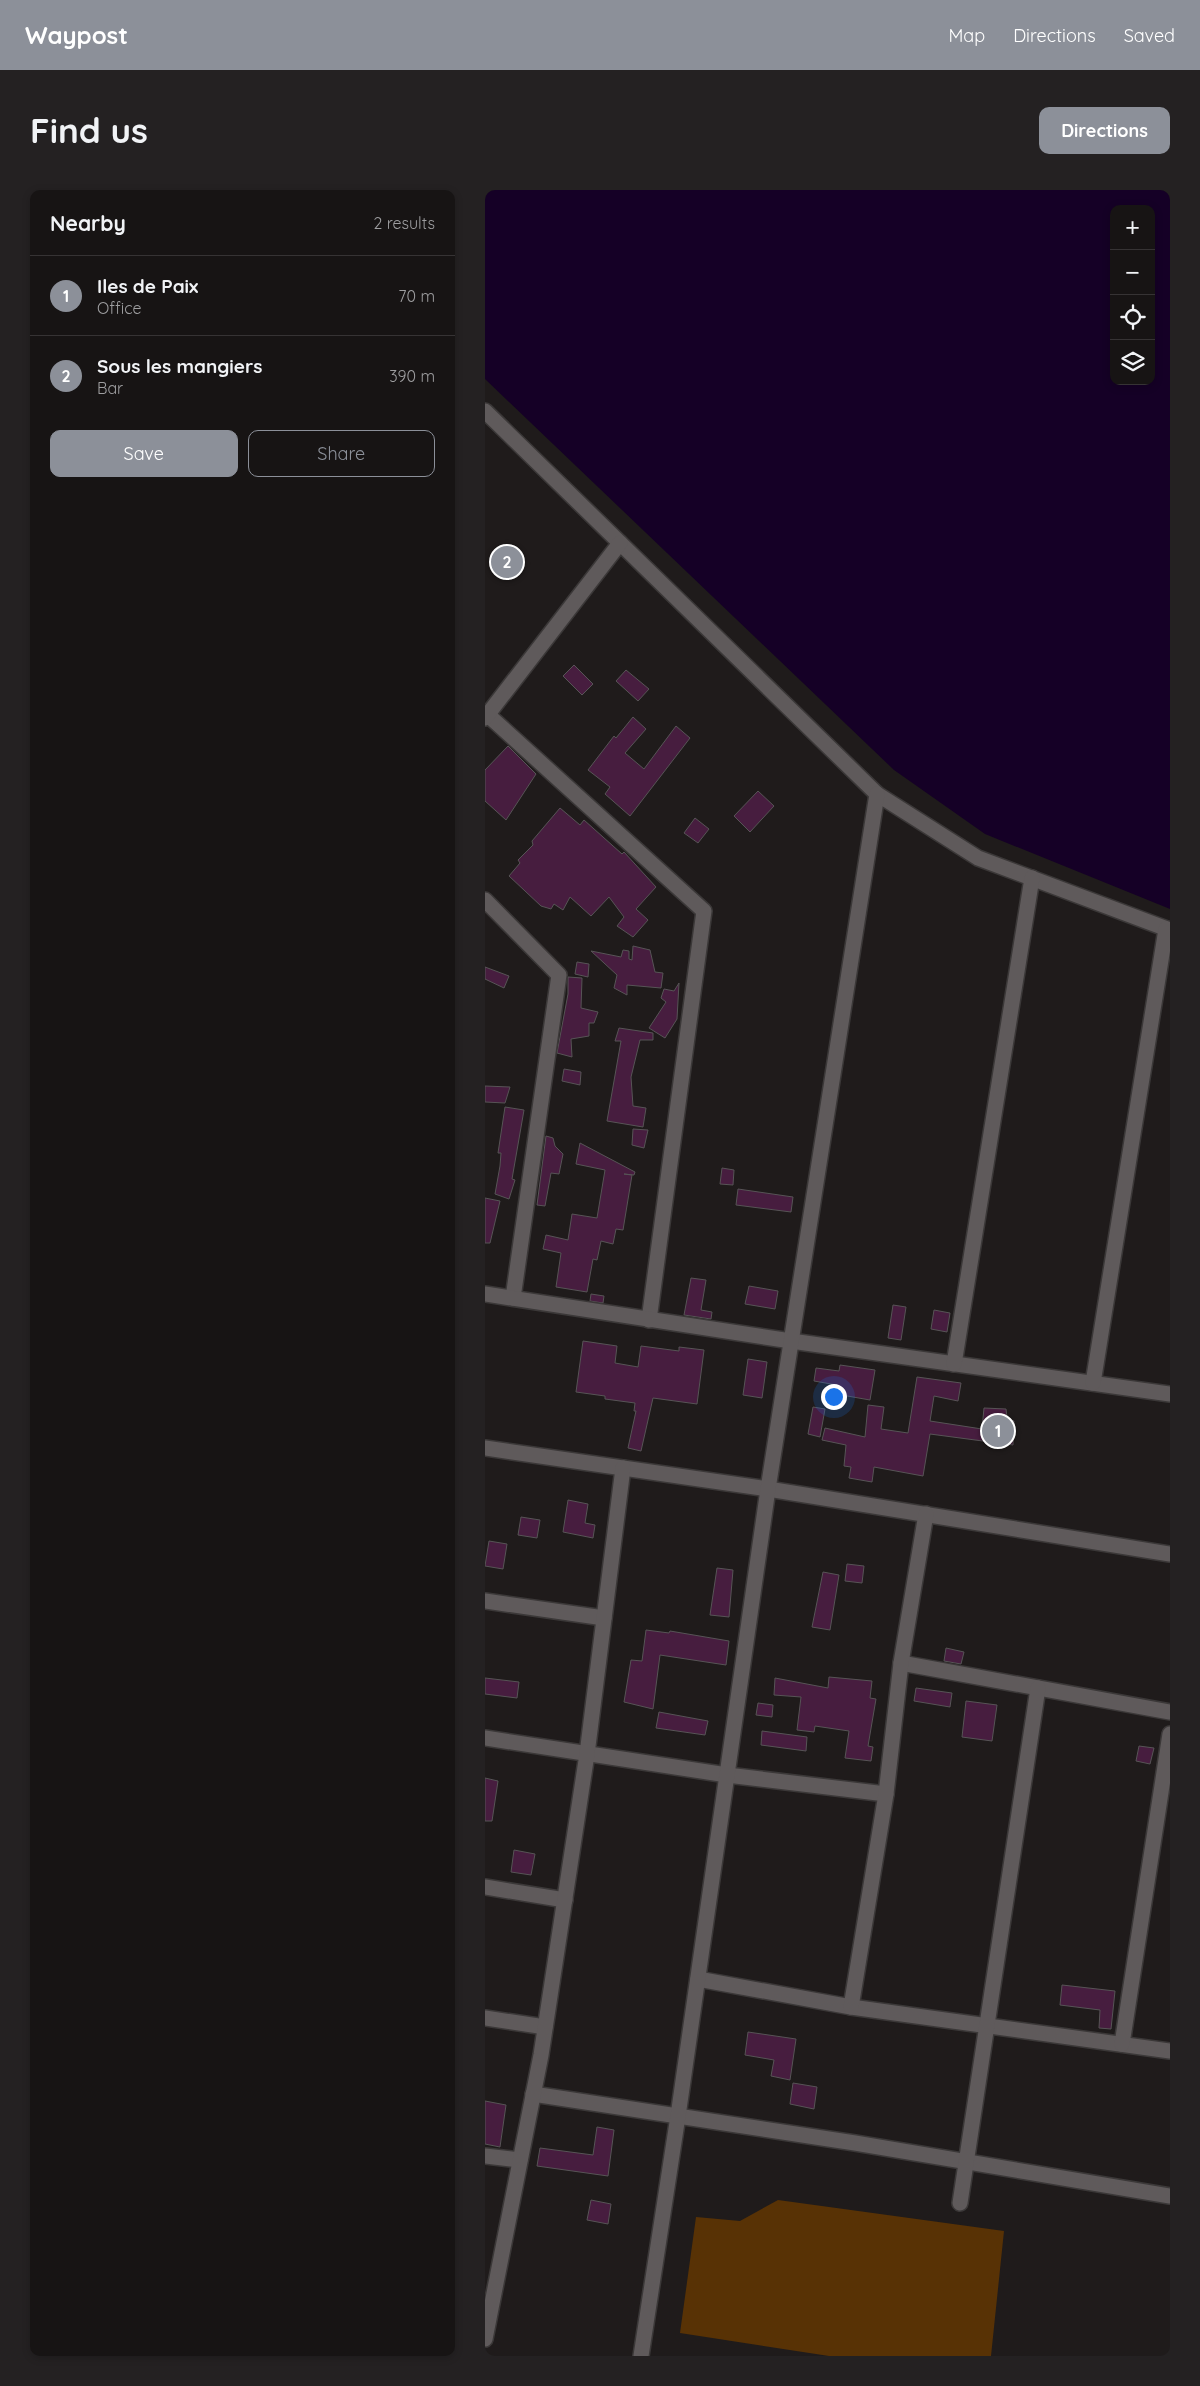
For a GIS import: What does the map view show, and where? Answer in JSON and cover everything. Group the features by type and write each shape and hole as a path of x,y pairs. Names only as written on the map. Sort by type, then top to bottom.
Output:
{"street":[{"path":"485,411 877,794 978,858 1168,930 1093,1383"},
{"path":"620,543 486,717 704,911 649,1320"},
{"path":"641,2356 678,2116 768,1489 877,794"},
{"path":"954,1364 1032,878"},
{"path":"485,900 559,975 513,1298"},
{"path":"485,1294 791,1342 1170,1394"},
{"path":"485,1448 768,1489 1170,1554"},
{"path":"485,2339 545,2027 587,1754 623,1468"},
{"path":"851,2007 886,1794 901,1662 926,1514"},
{"path":"485,1601 604,1618"},
{"path":"901,1662 1170,1712"},
{"path":"960,2203 1038,1688"},
{"path":"1122,2044 1170,1734"},
{"path":"485,1738 727,1775 886,1794"},
{"path":"485,1887 565,1900"},
{"path":"698,1978 851,2007 1170,2051"},
{"path":"485,2018 545,2027"},
{"path":"533,2094 1170,2196"},
{"path":"485,2156 520,2160"}],"shaded area":[{"path":"485,190 1170,190 1170,909 985,834 894,770 485,379"},
{"path":"778,2200 1004,2231 991,2356 829,2356 680,2333 696,2217 740,2221"}],"building":[{"path":"574,665 593,684 582,695 563,676"},
{"path":"626,670 649,689 638,701 616,681"},
{"path":"633,717 646,729 625,753 644,769 676,726 690,738 630,816 605,794 610,787 588,770 614,736 616,738"},
{"path":"508,746 536,774 506,820 485,801 485,770"},
{"path":"758,791 774,806 750,832 734,816"},
{"path":"560,808 580,825 584,820 622,854 624,852 656,887 636,909 648,920 633,937 617,926 624,917 609,897 591,916 570,897 563,910 554,904 551,909 541,906 509,876 520,863 518,860 533,845 532,841"},
{"path":"695,818 709,829 698,843 684,833"},
{"path":"633,946 650,950 655,972 663,973 661,988 627,985 627,995 614,988 617,975 591,951 621,957 623,950 629,951 629,959 632,960"},
{"path":"577,962 589,964 588,977 575,974"},
{"path":"485,967 509,976 504,988 485,979"},
{"path":"568,977 582,978 581,1008 598,1012 594,1023 589,1023 589,1036 571,1039 572,1057 557,1053 568,994"},
{"path":"679,983 677,1019 665,1038 649,1028 666,1002 661,998 664,989 674,991"},
{"path":"619,1028 653,1033 653,1040 640,1040 631,1077 633,1106 646,1108 643,1127 607,1121 621,1041 615,1041"},
{"path":"564,1069 581,1072 580,1085 562,1081"},
{"path":"485,1086 510,1087 505,1103 485,1102"},
{"path":"505,1107 524,1110 512,1179 515,1180 509,1199 495,1194 500,1166 501,1153 498,1153"},
{"path":"633,1129 648,1130 644,1148 632,1145"},
{"path":"546,1136 553,1138 555,1146 563,1154 559,1174 551,1173 545,1206 537,1205"},
{"path":"580,1143 635,1172 634,1175 624,1174 632,1175 623,1230 616,1229 613,1244 601,1241 597,1260 593,1259 587,1292 556,1287 561,1253 543,1249 546,1235 568,1240 572,1214 597,1218 605,1170 576,1164"},
{"path":"722,1168 734,1170 733,1185 720,1184"},
{"path":"738,1189 793,1197 791,1212 736,1205"},
{"path":"485,1198 500,1201 490,1243 485,1243"},
{"path":"691,1278 706,1280 701,1310 712,1312 711,1319 684,1315"},
{"path":"749,1286 778,1291 775,1309 745,1304"},
{"path":"591,1294 604,1296 603,1303 590,1301"},
{"path":"893,1305 906,1307 901,1340 888,1338"},
{"path":"934,1310 950,1313 947,1332 931,1329"},
{"path":"583,1341 617,1346 615,1363 638,1367 641,1346 679,1351 679,1347 704,1350 697,1404 653,1398 641,1451 628,1448 636,1411 634,1411 635,1403 605,1399 605,1396 576,1392"},
{"path":"748,1359 767,1362 762,1398 743,1395"},
{"path":"840,1365 875,1370 870,1400 836,1394 837,1385 814,1381 816,1368 839,1371"},
{"path":"917,1377 961,1383 958,1401 934,1396 930,1421 982,1429 984,1408 1006,1409 1007,1418 1014,1421 1013,1445 930,1434 923,1476 874,1467 872,1482 849,1478 851,1467 844,1466 846,1445 822,1440 825,1428 865,1437 868,1405 884,1407 881,1429 908,1433"},
{"path":"813,1407 825,1409 820,1437 808,1434"},
{"path":"568,1500 588,1504 585,1523 595,1525 593,1538 563,1532"},
{"path":"521,1517 540,1520 537,1538 518,1535"},
{"path":"489,1541 507,1544 503,1569 485,1566"},
{"path":"847,1564 864,1566 862,1583 845,1581"},
{"path":"717,1568 733,1570 729,1617 710,1615"},
{"path":"823,1572 839,1575 830,1630 812,1627"},
{"path":"646,1630 669,1633 670,1631 729,1641 726,1665 660,1655 653,1709 624,1702 631,1660 642,1661"},
{"path":"946,1648 964,1652 961,1664 944,1661"},
{"path":"829,1677 872,1681 870,1698 876,1699 868,1746 873,1747 871,1761 845,1758 849,1731 815,1726 814,1732 797,1730 801,1697 774,1695 775,1678 828,1688"},
{"path":"485,1678 519,1682 517,1698 485,1694"},
{"path":"916,1688 952,1693 950,1707 914,1701"},
{"path":"966,1701 997,1705 992,1741 962,1737"},
{"path":"758,1703 773,1705 772,1717 756,1715"},
{"path":"659,1712 708,1721 705,1735 656,1728"},
{"path":"762,1731 807,1737 806,1751 761,1745"},
{"path":"1139,1746 1154,1748 1150,1764 1136,1761"},
{"path":"485,1778 498,1781 492,1821 485,1821"},
{"path":"514,1850 535,1854 531,1875 511,1872"},
{"path":"1062,1985 1115,1991 1111,2029 1099,2028 1100,2010 1060,2005"},
{"path":"748,2032 796,2039 790,2080 771,2076 774,2060 745,2055"},
{"path":"793,2083 817,2087 814,2109 790,2104"},
{"path":"485,2101 506,2105 500,2147 485,2144"},
{"path":"597,2127 614,2130 608,2176 537,2166 540,2148 593,2155"},
{"path":"591,2200 611,2204 608,2224 587,2220"}],"place":[{"name":"Sous les mangiers","path":"507,562"},
{"name":"Iles de Paix","path":"998,1431"}]}
